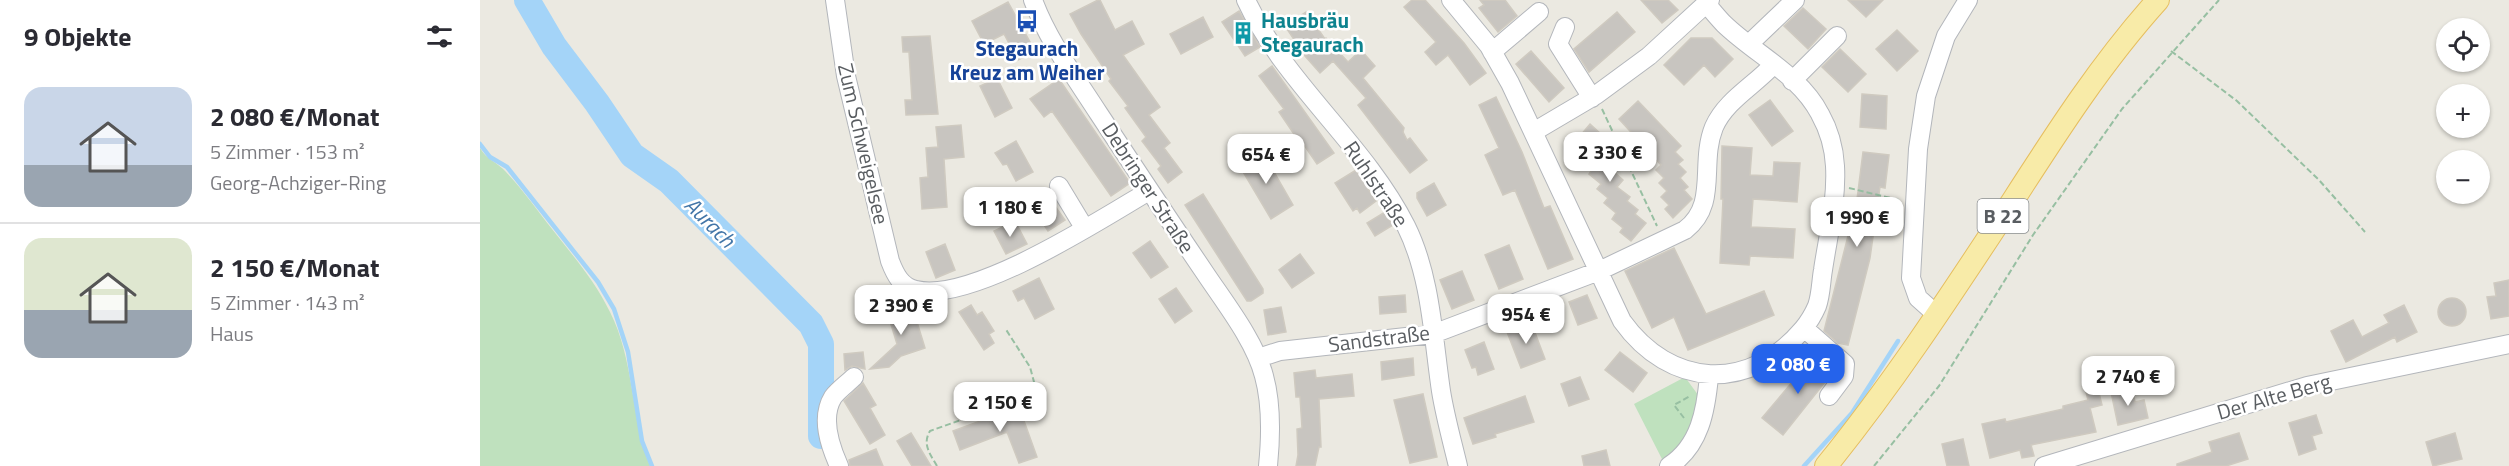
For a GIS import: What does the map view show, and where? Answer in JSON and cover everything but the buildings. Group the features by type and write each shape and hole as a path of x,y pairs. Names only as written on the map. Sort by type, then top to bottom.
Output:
{"main road":[{"name":"B 22","path":"1826,466 1900,372 2068,116 2118,47 2158,0"}],"street":[{"name":"Zum Schweigelsee","path":"835,0 846,76 890,261 902,284 915,290 938,291 977,282 1004,272 1085,229"},
{"name":"Debringer Straße","path":"1033,0 1048,32 1072,73 1230,312 1261,367"},
{"name":"Ruhlstraße","path":"1246,0 1283,59 1371,170 1406,227 1422,269 1448,427 1458,466"},
{"path":"1451,0 1492,52 1535,131 1622,321 1641,345 1672,365 1708,383 1765,362 1804,328 1817,305 1835,185 1831,137 1809,95 1725,24 1708,2 1649,56 1594,97 1535,131"},
{"path":"1749,45 1795,0"},
{"path":"1937,315 1918,298 1911,278 1918,149 1926,96 1946,36 1968,0"},
{"path":"1492,52 1539,12"},
{"path":"1565,27 1558,44 1594,97"},
{"path":"1792,81 1837,36"},
{"name":"Sandstraße","path":"1261,367 1280,351 1433,334 1599,271 1664,238 1685,230 1695,222 1704,206 1711,140 1725,108 1760,79 1774,64"},
{"path":"1059,186 1085,229 1149,191"},
{"path":"1804,328 1845,364 1844,376 1829,396"},
{"name":"Der Alte Berg","path":"2044,466 2307,386 2509,344"},
{"path":"1261,367 1270,409 1271,439 1268,466"},
{"path":"839,466 831,449 826,421 833,397 854,377"},
{"path":"1669,466 1689,447 1699,429 1706,405 1708,383"}],"path":[{"path":"1874,466 1939,386 2033,235 2079,167 2122,109 2171,51 2219,0"},
{"path":"2171,51 2237,101 2319,180 2365,232"},
{"path":"1594,97 1664,238"},
{"path":"1835,185 1905,201 1905,193 1915,195"},
{"path":"937,466 927,449 926,438 930,431 1037,393 1030,367 1005,328"},
{"path":"1687,419 1679,414 1674,405 1708,383"}],"green space":[{"path":"480,148 506,172 524,193 583,269 610,312 624,349 639,428 650,466 480,466"},
{"path":"1685,377 1701,399 1699,408 1688,433 1663,461 1634,404"}],"waterway":[{"name":"Aurach","path":"527,0 554,46 632,155 669,181 811,324 821,344 821,436"},
{"path":"480,144 490,157 507,167 598,282 614,309 628,352 642,441 652,466"},
{"path":"1804,466 1852,413 1898,341"}],"place":[{"name":"Stegaurach Kreuz am Weiher","path":"1027,21"},
{"name":"Hausbräu Stegaurach","path":"1243,33"}]}
